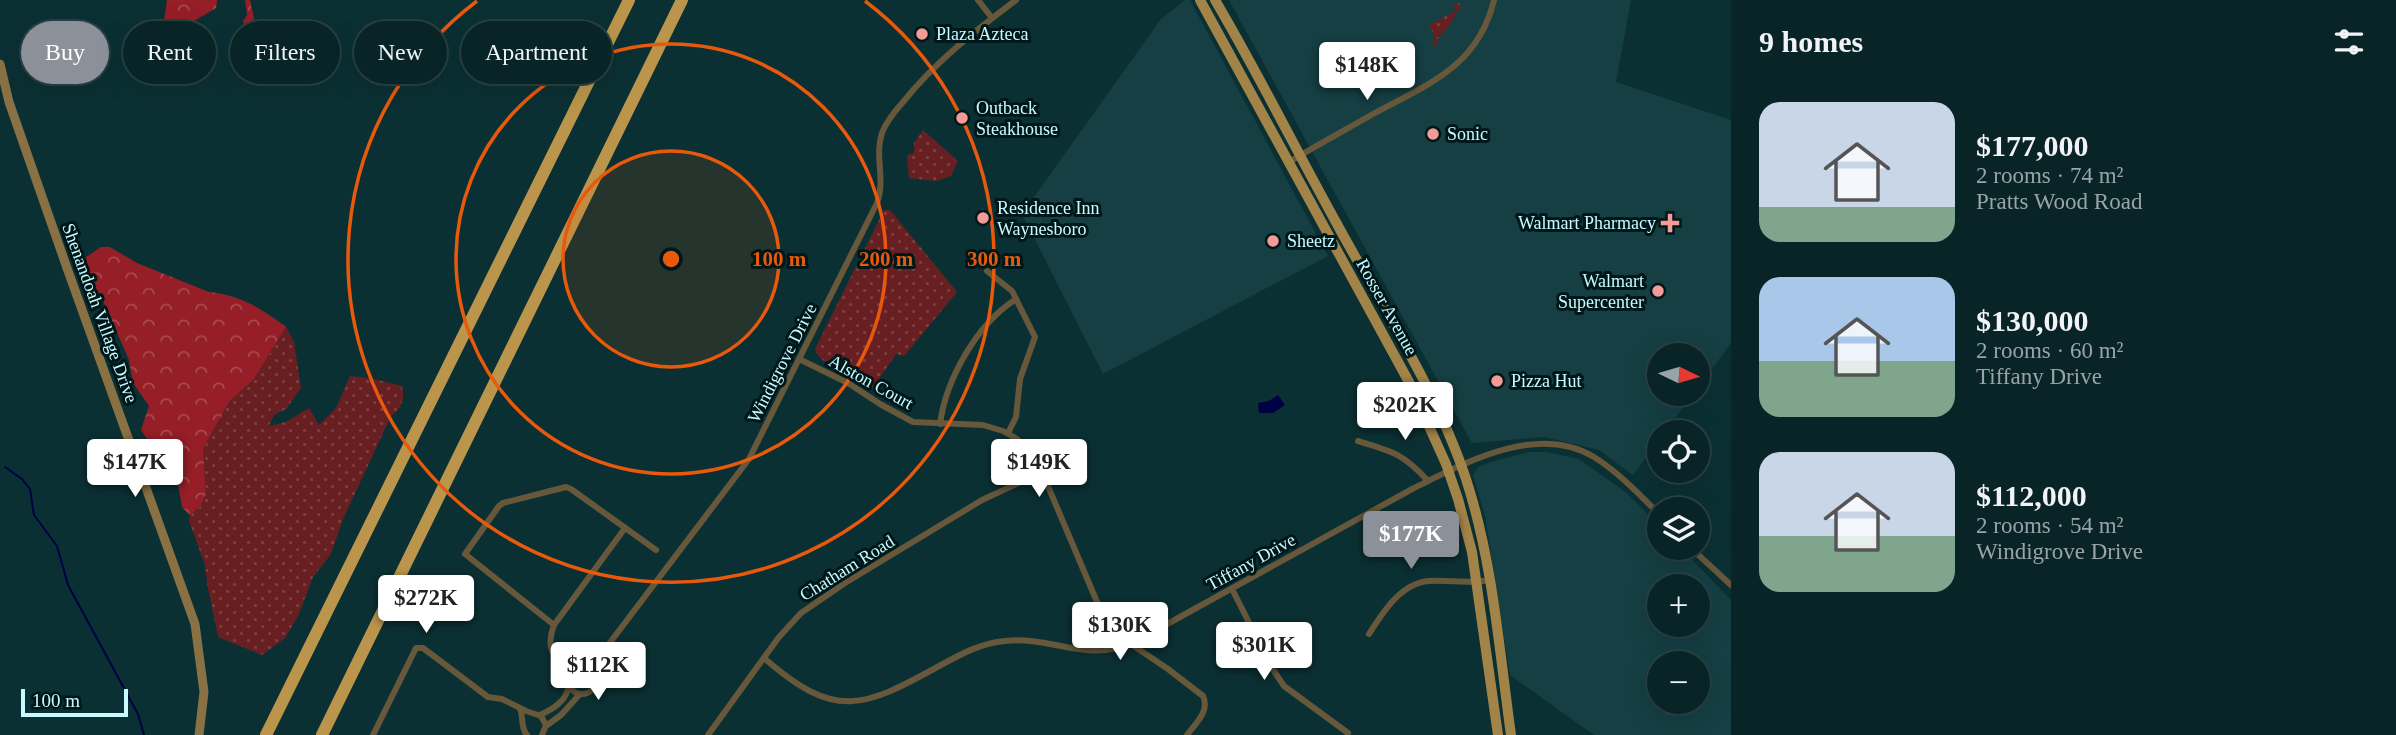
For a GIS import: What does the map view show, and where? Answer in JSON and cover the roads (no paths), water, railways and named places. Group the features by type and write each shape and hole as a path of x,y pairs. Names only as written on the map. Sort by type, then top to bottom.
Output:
{"highway":[{"path":"266,735 629,0"},
{"path":"322,735 682,0"}],"main road":[{"name":"Rosser Avenue","path":"1200,0 1409,382 1449,471 1472,552 1497,735"},
{"name":"Rosser Avenue","path":"1216,0 1428,391 1460,465 1477,516 1490,580 1511,735"}],"street":[{"path":"978,0 992,18"},
{"name":"Windigrove Drive","path":"590,669 741,470 880,195 882,180 879,147 884,127 937,65 1016,0"},
{"path":"1289,162 1449,73 1477,42 1486,26 1494,0"},
{"name":"Shenandoah Village Drive","path":"0,64 9,102 195,624 204,692 199,735"},
{"path":"987,271 1008,287 1035,337 1020,379 1016,417 1008,433 1026,447 1042,472 1104,617 1113,632 1203,695 1206,701 1205,709 1187,735"},
{"path":"940,424 947,388 959,365 998,312 1016,299"},
{"name":"Alston Court","path":"799,359 848,383 904,418 922,424 982,425 1008,433"},
{"path":"1358,441 1408,460 1428,481"},
{"name":"Tiffany Drive","path":"764,657 811,692 831,699 855,702 892,692 974,648 991,643 1031,640 1070,649 1095,652 1111,650 1131,644 1460,465 1521,446 1544,443 1567,446 1592,456 1647,502"},
{"name":"Chatham Road","path":"708,735 792,622 823,597 982,500 1042,472"},
{"path":"554,625 465,554 503,503 566,487 656,550"},
{"path":"571,671 550,649 550,635 554,625 625,528"},
{"path":"1704,560 1731,585"},
{"path":"1369,634 1398,597 1414,585 1431,581 1477,583 1490,580"},
{"path":"1232,589 1284,686 1348,733"},
{"path":"373,735 416,648 423,648 488,697 502,699 544,718 546,726"},
{"path":"542,735 546,726 595,685 596,676 590,669 580,666 571,671"},
{"path":"524,721 528,716 552,709 563,700 571,671"},
{"path":"569,685 581,694"},
{"path":"520,709 524,721 523,730 527,735"}],"waterway":[{"path":"5,467 22,479 30,489 34,515 57,546 68,585 138,714 144,735"}],"place":[{"name":"Plaza Azteca","path":"922,34"},
{"name":"Outback Steakhouse","path":"962,118"},
{"name":"Sonic","path":"1433,134"},
{"name":"Residence Inn Waynesboro","path":"983,218"},
{"name":"Walmart Pharmacy","path":"1670,223"},
{"name":"Sheetz","path":"1273,241"},
{"name":"Walmart Supercenter","path":"1658,291"},
{"name":"Pizza Hut","path":"1497,381"}]}
